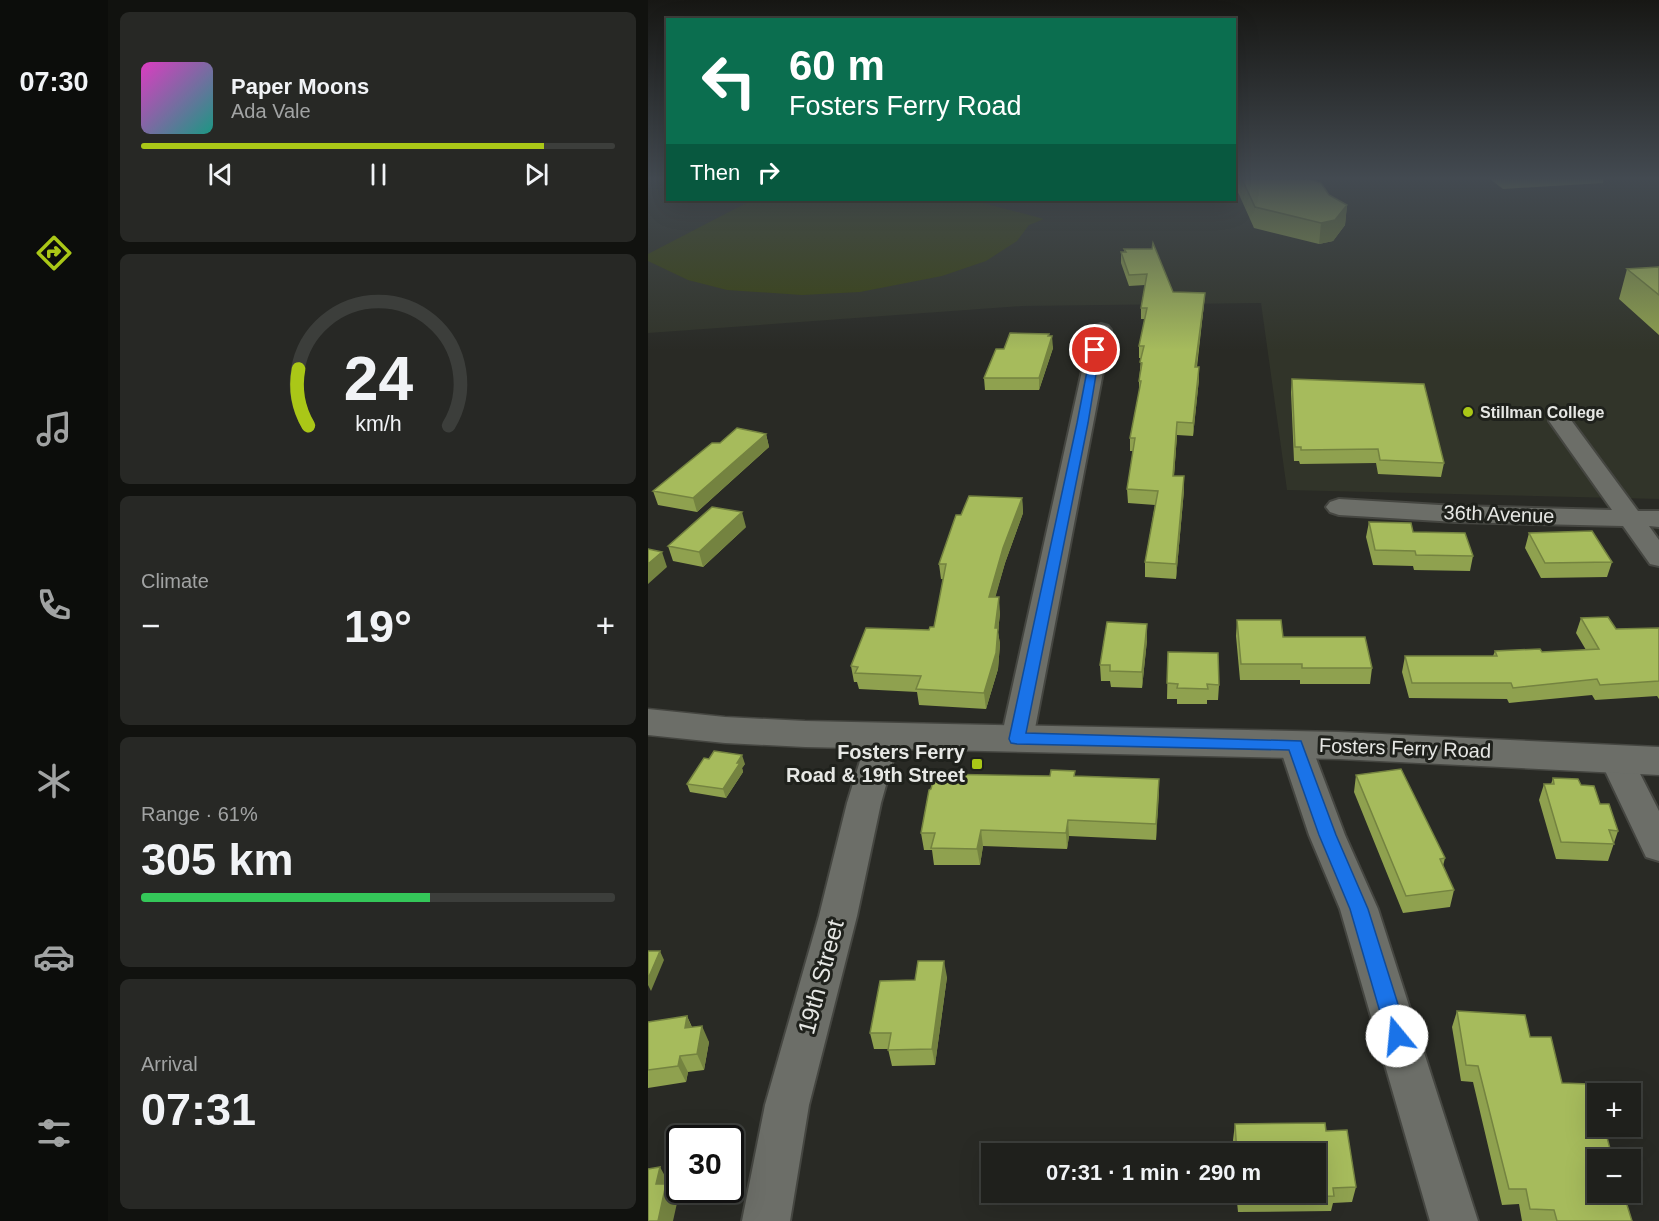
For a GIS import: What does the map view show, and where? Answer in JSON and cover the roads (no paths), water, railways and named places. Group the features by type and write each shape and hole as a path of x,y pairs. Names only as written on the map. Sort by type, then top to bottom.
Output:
{"street":[{"path":"1017,739 1101,330"},
{"path":"1560,421 1659,558"},
{"name":"36th Avenue","path":"1339,507 1456,514 1659,519"},
{"name":"Fosters Ferry Road","path":"648,722 725,730 1512,752 1659,761"},
{"name":"19th Street","path":"766,1221 787,1105 838,916 864,803 884,735"},
{"path":"1295,745 1327,835 1359,909 1454,1221"},
{"path":"1616,758 1659,847"}],"place":[{"name":"Stillman College","path":"1468,412"},
{"name":"Fosters Ferry Road & 19th Street","path":"977,764"}]}
